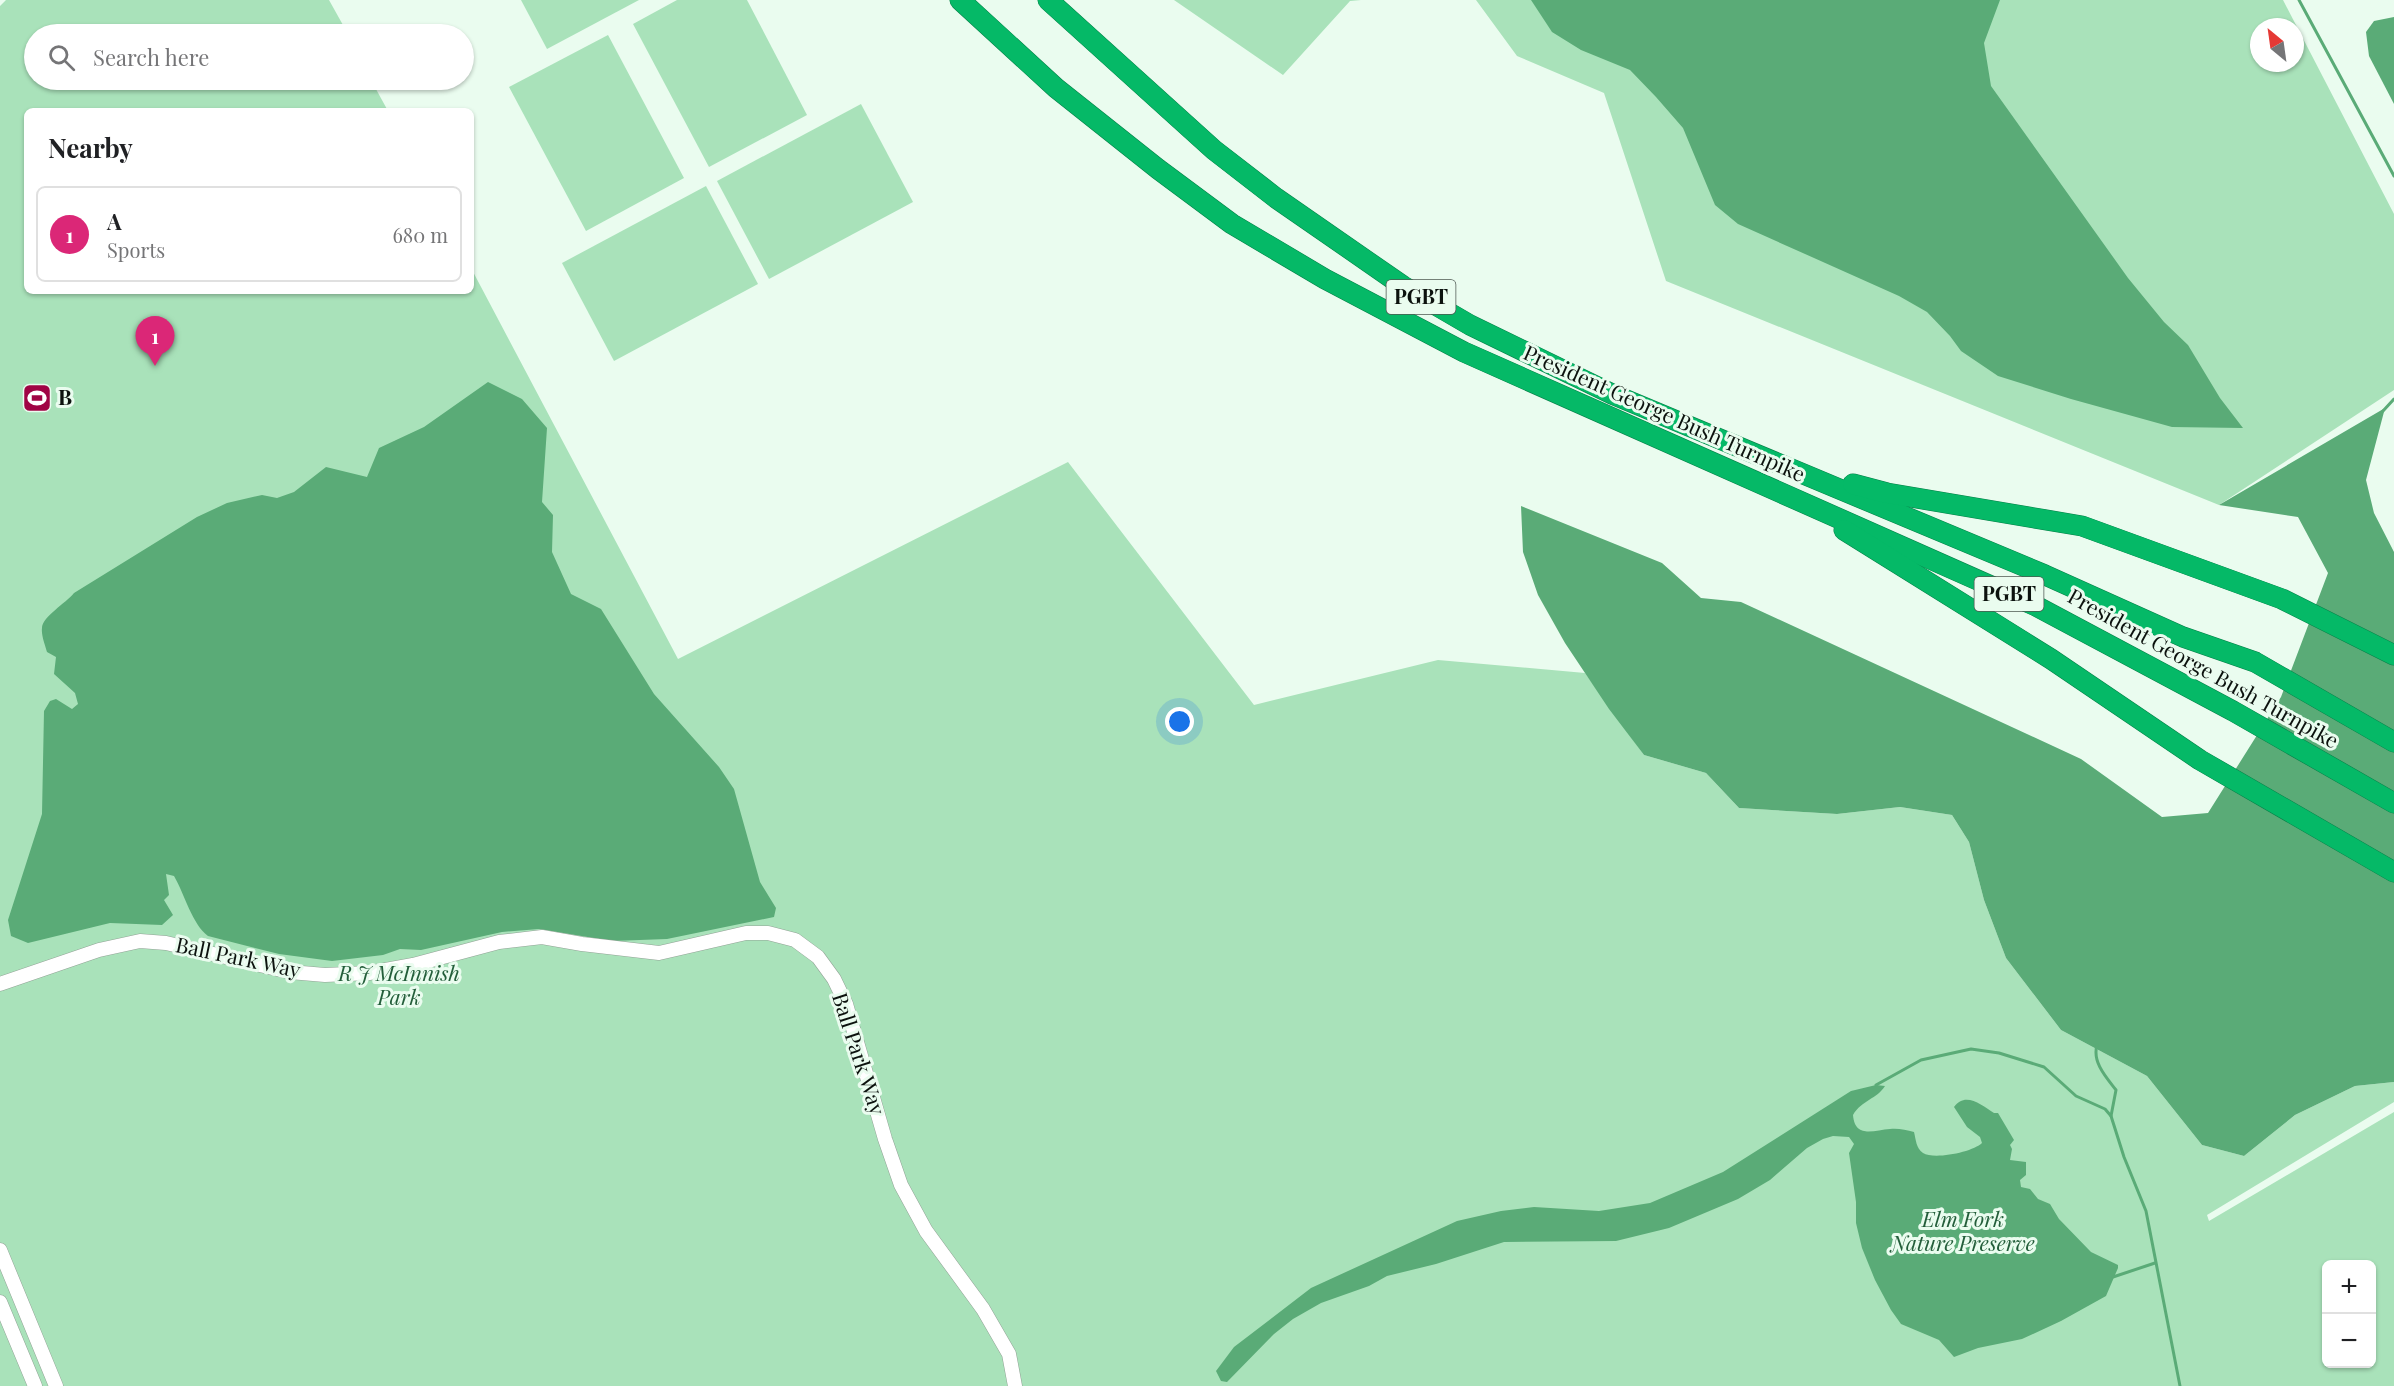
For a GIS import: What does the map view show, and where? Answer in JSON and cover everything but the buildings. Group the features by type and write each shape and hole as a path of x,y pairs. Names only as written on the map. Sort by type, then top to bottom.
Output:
{"highway":[{"name":"President George Bush Turnpike","path":"960,0 1056,88 1232,224 1334,284 1464,352 2036,606 2233,711 2394,803"},
{"name":"President George Bush Turnpike","path":"1048,0 1214,150 1293,211 1403,286 1470,325 1612,394 2045,575 2183,637 2255,662 2394,742"},
{"path":"1059,0 1097,44"},
{"path":"1795,469 1887,493 2082,526 2282,599 2394,655"},
{"path":"1779,490 2051,659 2200,760 2394,872"}],"street":[{"name":"Ball Park Way","path":"0,984 99,950 140,941 165,943 290,972 325,975 369,973 499,942 542,937 659,953 746,933 768,933 795,940 819,957 842,996 901,1185 926,1231 982,1309 1009,1354 1015,1386"},
{"path":"0,1250 56,1386"},
{"path":"0,1302 35,1386"}],"green space":[{"path":"6,0 329,0 342,24 24,24 24,90 376,90 386,108 24,108 24,294 474,294 474,274 678,659 1068,462 1254,705 1438,660 1585,673 1644,755 1706,773 1739,808 1837,814 1900,807 1952,815 1969,842 1984,900 2006,958 2061,1030 2147,1076 2202,1145 2244,1156 2295,1115 2355,1086 2394,1082 2394,1102 2207,1215 2209,1221 2394,1112 2394,1386 0,1386 0,6"},
{"path":"521,0 639,0 547,49"},
{"path":"677,0 747,0 807,115 709,167 633,24"},
{"path":"1174,0 1361,0 1350,1 1283,75"},
{"path":"1476,0 2283,0 2292,18 2250,18 2250,72 2304,72 2304,40 2394,214 2394,390 2219,505 1666,281 1604,93 1517,56"},
{"path":"608,35 684,178 586,231 509,87"},
{"path":"861,104 913,202 769,279 717,181"},
{"path":"706,186 758,284 614,361 562,263"}],"shaded area":[{"path":"1531,0 2000,0 1984,43 1991,86 2128,278 2164,322 2188,345 2220,398 2243,428 2172,427 1998,376 1961,351 1927,312 1899,296 1738,224 1715,205 1683,128 1656,97 1630,70 1581,50 1552,32"},
{"path":"2394,17 2394,104 2369,56 2366,32 2374,21"},
{"path":"488,382 522,399 547,428 542,502 553,515 552,552 571,594 601,609 654,694 719,767 734,789 760,882 776,908 774,917 667,939 612,941 539,929 502,932 421,950 400,949 383,955 332,961 279,954 208,936 193,917 174,876 166,874 169,895 164,900 173,915 162,925 110,923 28,943 11,936 8,920 42,814 44,711 50,701 56,699 72,709 78,704 75,693 54,674 56,657 47,652 42,634 46,619 74,593 197,517 227,503 262,495 277,498 294,492 326,467 367,477 379,448 424,427"},
{"path":"2385,408 2366,480 2374,513 2394,552 2394,1082 2355,1086 2295,1115 2244,1156 2202,1145 2147,1076 2061,1030 2006,958 1984,900 1969,842 1952,815 1900,807 1837,814 1739,808 1706,773 1644,755 1609,709 1565,643 1538,595 1523,552 1521,506 1662,563 1701,598 1741,602 2081,759 2162,817 2208,813 2281,697 2328,573 2298,517 2219,505"},
{"path":"1876,1085 1885,1086 1853,1115 1857,1127 1866,1131 1896,1129 1914,1132 1919,1149 1928,1155 1953,1154 1982,1143 1980,1137 1967,1127 1954,1107 1958,1102 1974,1101 1998,1113 2014,1140 2010,1145 2012,1149 2010,1160 2026,1162 2026,1175 2020,1180 2021,1187 2030,1189 2038,1199 2050,1204 2059,1219 2091,1252 2118,1265 2106,1296 2022,1339 1978,1348 1954,1357 1939,1340 1901,1324 1891,1310 1862,1248 1856,1223 1856,1202 1849,1153 1854,1144 1849,1137 1833,1136 1807,1148 1770,1180 1738,1199 1669,1228 1616,1241 1504,1242 1436,1264 1387,1276 1369,1286 1321,1303 1293,1319 1274,1334 1227,1382 1221,1381 1216,1371 1234,1347 1311,1288 1457,1221 1501,1211 1534,1207 1599,1211 1650,1203 1723,1172 1851,1091"}],"waterway":[{"path":"2299,0 2394,176"},
{"path":"2383,411 2394,399"},
{"path":"2097,1045 2098,1063 2116,1090 2111,1116 2124,1157 2146,1211 2180,1386"},
{"path":"1876,1085 1921,1060 1971,1049 1999,1053 2044,1067 2076,1096 2105,1109 2111,1116"},
{"path":"2113,1277 2155,1263"}],"place":[{"name":"A","path":"155,366"},
{"name":"B","path":"37,398"}],"park label":[{"name":"R J McInnish Park","path":"399,986"},
{"name":"Elm Fork Nature Preserve","path":"1963,1232"}]}
